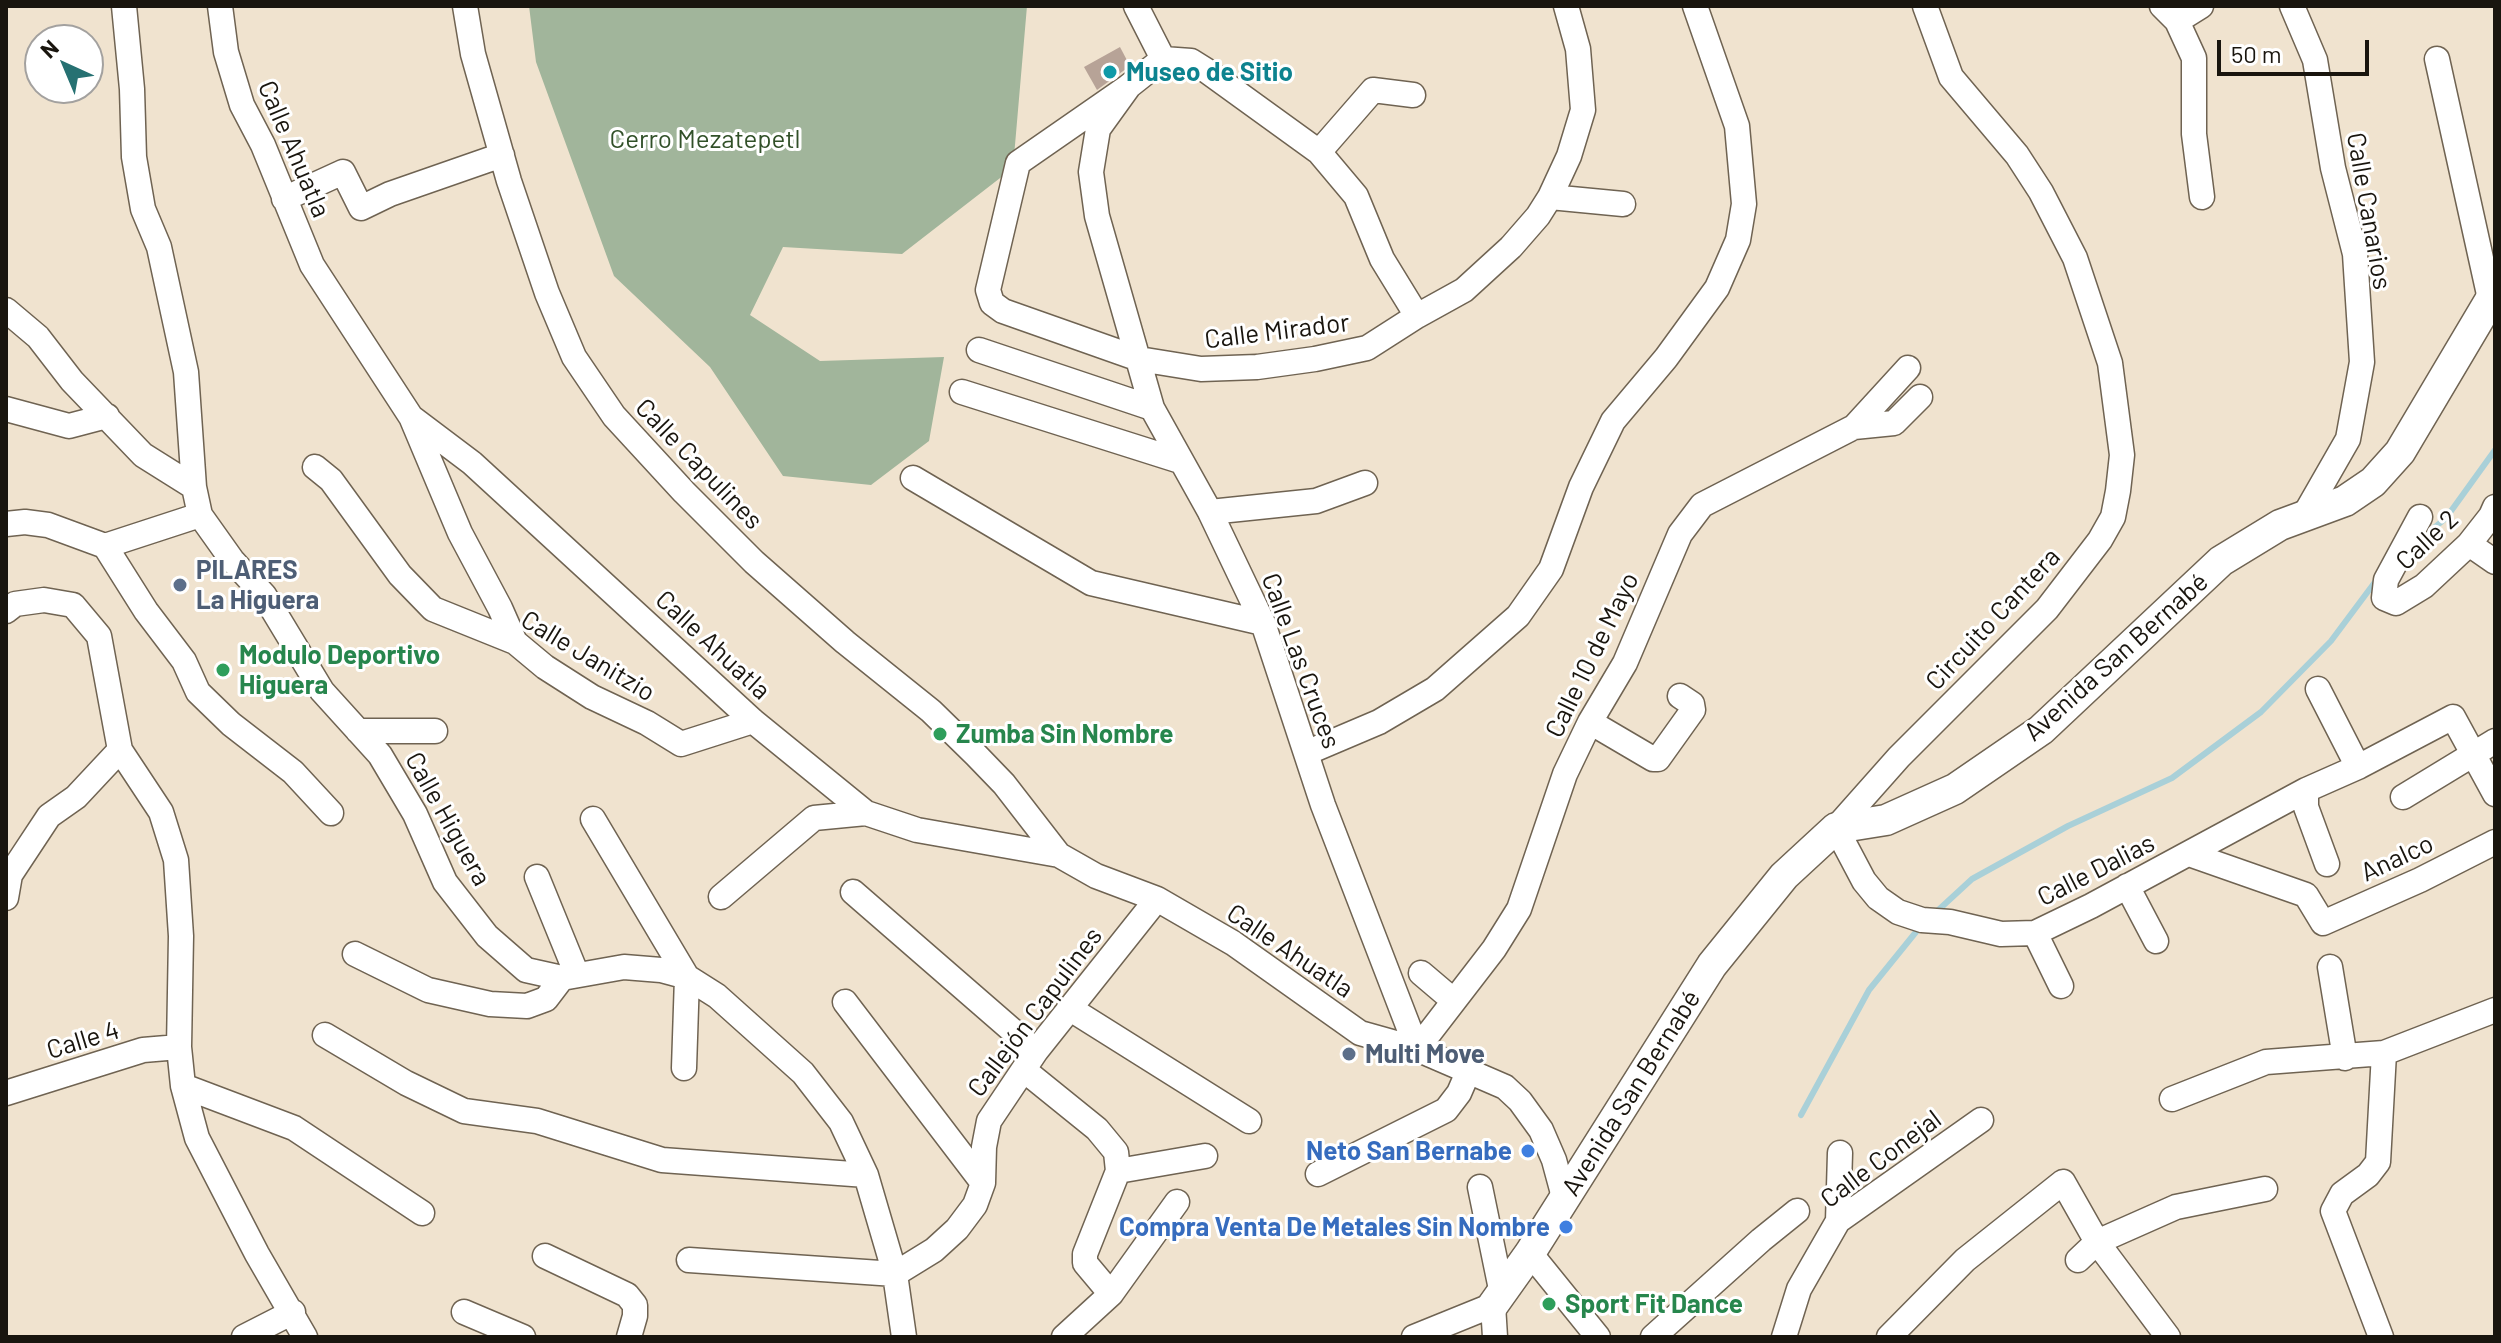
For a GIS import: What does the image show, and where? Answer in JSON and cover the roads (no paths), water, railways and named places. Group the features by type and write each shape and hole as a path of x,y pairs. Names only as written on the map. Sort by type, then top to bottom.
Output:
{"main road":[{"name":"Avenida San Bernabé","path":"1497,1299 1530,1253 1712,965 1784,876 1836,828 1886,820 1955,789 2041,730 2221,561 2255,539 2305,514 2345,501 2373,482 2400,452 2492,295"}],"street":[{"path":"124,6 132,89 134,157 143,209 159,247 186,372 194,487"},
{"name":"Calle Ahuatla","path":"220,6 226,52 242,105 263,145 312,265 411,417 472,463 753,721 866,813 917,830 1059,855 1096,876 1157,899 1233,943 1360,1033 1417,1049"},
{"name":"Calle Capulines","path":"465,6 473,54 547,293 574,357 614,416 754,562 845,642 931,711 976,755 1004,784 1059,855"},
{"path":"1136,6 1163,59 1191,61 1319,152 1356,196 1382,259 1417,316"},
{"name":"Calle Mirador","path":"1129,86 1018,163 988,290 992,303 1003,311 1139,359 1201,369 1257,367 1315,359 1367,348 1464,290 1538,216 1569,156 1583,110 1578,49 1566,6"},
{"path":"1306,753 1379,722 1435,689 1518,616 1551,569 1581,487 1613,421 1666,358 1717,288 1738,240 1744,204 1737,126 1695,6"},
{"name":"Circuito Cantera","path":"1836,828 1899,757 2047,609 2100,540 2113,517 2122,455 2110,363 2075,258 2041,192 2017,155 1951,77 1925,6"},
{"path":"2201,6 2169,14 2194,58 2194,134 2202,197"},
{"name":"Calle Canarios","path":"2292,6 2315,60 2333,168 2355,254 2362,362 2348,439 2305,514"},
{"name":"Calle Las Cruces","path":"1163,59 1129,86 1098,129 1091,172 1097,216 1152,408 1210,512 1263,623 1323,805 1417,1049"},
{"path":"2437,59 2492,295"},
{"path":"1319,152 1373,90 1413,95"},
{"path":"284,199 343,172 361,208 390,194 502,155"},
{"path":"1550,197 1623,204"},
{"path":"6,311 38,337 72,381 143,455 194,487"},
{"path":"979,350 1152,408"},
{"name":"Calle 10 de Mayo","path":"1417,1049 1494,949 1519,909 1565,774 1590,722 1625,663 1680,534 1702,505 1854,427 1908,368"},
{"path":"962,392 1180,461"},
{"path":"1854,427 1894,423 1920,397"},
{"path":"6,409 69,426 107,416"},
{"path":"411,417 460,533 515,642"},
{"name":"Calle Janitzio","path":"315,467 331,480 400,575 433,609 515,642 545,667 592,697 647,723 681,744 753,721"},
{"path":"913,478 1091,583 1263,623"},
{"path":"1210,512 1316,501 1365,483"},
{"name":"Calle Higuera","path":"194,487 200,515 232,560 264,595 322,691 380,755 415,814 445,882 487,936 526,970 570,977 624,967 661,970 687,977 717,996 803,1073 841,1122 866,1175 895,1274 904,1337"},
{"name":"Calle 2","path":"2416,523 2386,580 2384,598 2396,603 2424,586 2469,544 2495,507"},
{"path":"105,546 200,515"},
{"path":"6,524 25,522 48,525 105,546 146,611 184,661 198,692 231,724 293,772 331,813"},
{"path":"2469,544 2495,562"},
{"path":"6,611 15,604 44,600 73,605 99,636 120,750 161,812 176,860 181,936 179,1047 183,1086 197,1138 257,1254 305,1337"},
{"path":"2318,689 2358,767"},
{"path":"1590,722 1658,759 1693,710 1692,704 1680,696"},
{"name":"Calle Dalias","path":"1836,828 1864,881 1878,898 1898,912 1922,920 1950,922 2001,934 2035,933 2306,790 2358,767 2453,717 2472,755"},
{"path":"358,731 435,731"},
{"path":"2403,797 2495,741"},
{"path":"6,898 10,875 49,816 76,797 120,750"},
{"path":"2472,755 2495,794"},
{"path":"2306,790 2306,807 2327,864"},
{"path":"721,897 814,818 866,813"},
{"path":"593,819 687,977 684,1068"},
{"name":"Analco","path":"2189,854 2306,895 2323,923 2420,880 2495,842"},
{"path":"355,954 428,990 490,1004 527,1006 546,999 570,977 537,877"},
{"path":"2127,886 2156,941"},
{"path":"853,892 1030,1060 1116,1152 1118,1171 1085,1254 1085,1263 1111,1294"},
{"name":"Callejón Capulines","path":"895,1274 934,1250 957,1229 975,1205 983,1183 989,1121 1069,1008 1157,899"},
{"path":"2035,933 2061,986"},
{"path":"2330,967 2345,1058"},
{"path":"1421,973 1454,1001"},
{"path":"845,1002 983,1183"},
{"path":"1069,1008 1249,1121"},
{"path":"2172,1099 2266,1062 2384,1053 2495,1010"},
{"path":"325,1035 406,1083 464,1111 537,1121 662,1160 866,1175"},
{"name":"Calle 4","path":"6,1093 143,1050 179,1047"},
{"path":"1417,1049 1505,1087 1520,1101 1541,1130 1554,1160 1564,1197"},
{"path":"2381,1337 2333,1211 2342,1194 2368,1175 2378,1162 2384,1053"},
{"path":"1318,1174 1446,1110 1459,1093 1469,1070"},
{"path":"183,1086 294,1128 422,1213"},
{"name":"Calle Conejal","path":"1784,1337 1799,1289 1838,1221 1981,1120"},
{"path":"1838,1221 1840,1153"},
{"path":"1118,1171 1205,1156"},
{"path":"1889,1337 1965,1260 2063,1182 2097,1242 2168,1337"},
{"path":"1480,1187 1497,1299 1495,1337"},
{"path":"2078,1260 2097,1242 2176,1207 2265,1189"},
{"path":"1064,1337 1111,1294 1177,1202"},
{"path":"1653,1337 1797,1211"},
{"path":"1530,1253 1598,1337"},
{"path":"545,1256 627,1295 635,1305 629,1337"},
{"path":"689,1260 895,1274"},
{"path":"1414,1337 1497,1299"},
{"path":"244,1337 293,1312"},
{"path":"464,1312 523,1337"}],"waterway":[{"path":"2418,541 2446,518 2495,450"},
{"path":"1934,914 1972,879 2068,826 2172,778 2261,712 2331,641 2378,578"},
{"path":"1801,1115 1869,990 1920,927"}],"place":[{"name":"Museo de Sitio","path":"1110,72"},
{"name":"PILARES La Higuera","path":"180,585"},
{"name":"Modulo Deportivo Higuera","path":"223,670"},
{"name":"Zumba Sin Nombre","path":"940,734"},
{"name":"Multi Move","path":"1349,1054"},
{"name":"Neto San Bernabe","path":"1528,1151"},
{"name":"Compra Venta De Metales Sin Nombre","path":"1566,1227"},
{"name":"Sport Fit Dance","path":"1549,1304"}],"park label":[{"name":"Cerro Mezatepetl","path":"705,139"}]}
